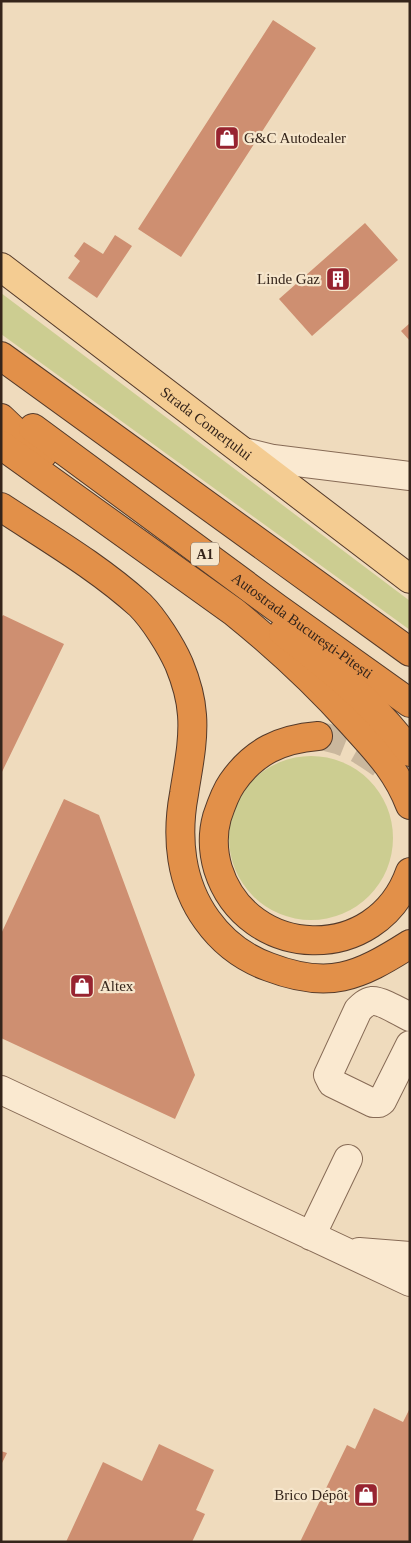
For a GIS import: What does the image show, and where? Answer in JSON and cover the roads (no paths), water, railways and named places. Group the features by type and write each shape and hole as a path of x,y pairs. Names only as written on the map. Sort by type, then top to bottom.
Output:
{"highway":[{"path":"1,356 410,652"},
{"name":"Autostrada București-Pitești","path":"1,405 277,608 410,703"},
{"path":"1,418 23,439 318,658 346,682 396,734 410,752"},
{"path":"1,445 234,612 265,637 313,681 381,755 396,776 410,805"},
{"path":"1,507 75,555 134,600 141,606 169,644 188,687 192,716 191,744 180,824 182,855 187,884 198,908 214,931 237,951 266,966 289,974 311,978 332,978 358,973 376,965 410,944"},
{"path":"318,736 303,737 270,747 253,758 238,774 227,791 215,824 213,843 221,879 230,897 256,922 285,935 319,941 337,939 368,927 381,917 400,892 410,872"},
{"path":"376,965 410,928"}],"main road":[{"name":"Strada Comerțului","path":"1,267 410,579"}],"street":[{"path":"244,452 273,459 410,476"},
{"path":"410,1017 375,1000 364,1005 358,1010 328,1075 329,1079 332,1083 373,1103 379,1103 410,1045"},
{"path":"1,1090 410,1282"},
{"path":"311,1236 348,1159"},
{"path":"341,1250 410,1256"}],"tunnel":[{"path":"318,736 353,746 384,766"}],"place":[{"name":"G&C Autodealer","path":"227,138"},
{"name":"Linde Gaz","path":"338,279"},
{"name":"Altex","path":"82,986"},
{"name":"Brico Dépôt","path":"366,1495"}]}
